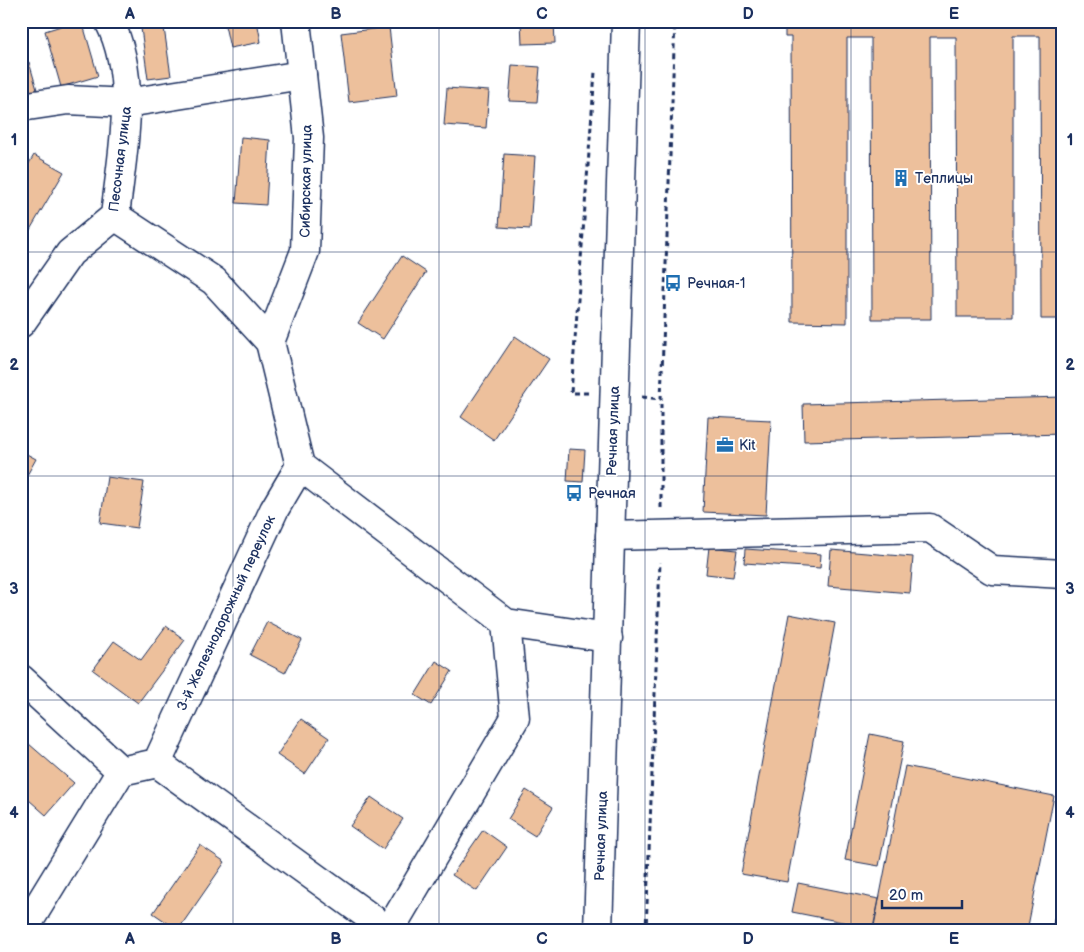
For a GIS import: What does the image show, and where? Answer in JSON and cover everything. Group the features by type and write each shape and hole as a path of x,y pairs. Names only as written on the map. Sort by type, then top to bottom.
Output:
{"street":[{"name":"Песочная улица","path":"21,323 70,253 116,216 127,103 118,39 109,21"},
{"name":"Сибирская улица","path":"270,342 305,251 309,138 296,21"},
{"name":"Речная улица","path":"598,931 626,21"},
{"path":"21,107 68,100 127,103 302,75"},
{"path":"116,216 214,281 270,342 300,466 506,623 608,638"},
{"name":"3-й Железнодорожный переулок","path":"157,763 274,510 300,466"},
{"path":"610,536 930,528 992,570 1063,574"},
{"path":"24,931 120,770 157,763 389,931 515,718 506,623"},
{"path":"21,679 120,770"}],"path":[{"path":"646,931 661,535 661,399 675,21"},
{"path":"572,393 595,64"}],"building":[{"path":"82,21 98,76 61,87 45,31"},
{"path":"140,21 163,21 171,76 148,79"},
{"path":"224,21 257,21 261,42 230,48"},
{"path":"521,21 554,21 555,43 522,44"},
{"name":"Теплицы","path":"785,21 1063,21 1063,319 1041,319 1040,36 1013,36 1013,317 957,317 956,37 930,37 931,319 872,319 871,38 847,38 847,323 792,322 791,37 785,37"},
{"path":"389,27 397,96 349,102 341,33"},
{"path":"29,62 38,93 21,98 21,64"},
{"path":"512,65 540,67 537,102 509,101"},
{"path":"447,88 489,91 486,128 444,125"},
{"path":"241,137 270,140 266,205 236,203"},
{"path":"504,154 535,156 530,229 499,227"},
{"path":"34,155 64,172 21,245 21,177"},
{"path":"402,256 426,272 383,339 358,323"},
{"path":"515,336 549,359 494,440 461,417"},
{"path":"1063,397 1063,434 804,441 803,404"},
{"path":"708,417 771,420 766,515 703,512"},
{"path":"569,449 585,450 583,482 567,481"},
{"path":"21,451 36,459 21,486"},
{"path":"107,477 144,482 137,528 100,523"},
{"path":"709,547 737,550 733,577 706,574"},
{"path":"745,549 821,554 820,568 744,563"},
{"path":"831,550 913,557 910,593 828,586"},
{"path":"789,614 835,623 787,882 741,874"},
{"path":"267,622 302,640 285,673 250,655"},
{"path":"166,626 185,640 138,703 93,670 114,641 141,660"},
{"path":"436,661 452,671 431,705 415,695"},
{"path":"301,719 329,738 305,774 277,755"},
{"path":"870,734 904,741 879,866 845,860"},
{"path":"29,744 74,783 46,815 21,793 21,753"},
{"path":"905,766 1054,796 1027,931 873,931"},
{"path":"526,790 553,807 535,836 508,819"},
{"path":"371,797 403,819 383,849 350,826"},
{"path":"483,830 507,847 477,891 452,875"},
{"path":"200,845 225,862 178,930 153,913"},
{"path":"798,883 879,899 873,928 792,912"},
{"path":"1063,894 1063,920 1058,919"},
{"path":"1054,919 1063,920 1063,931 1052,931"}],"place":[{"name":"Теплицы","path":"901,178"},
{"name":"Речная-1","path":"673,283"},
{"name":"Kit","path":"725,445"},
{"name":"Речная","path":"574,493"}]}
